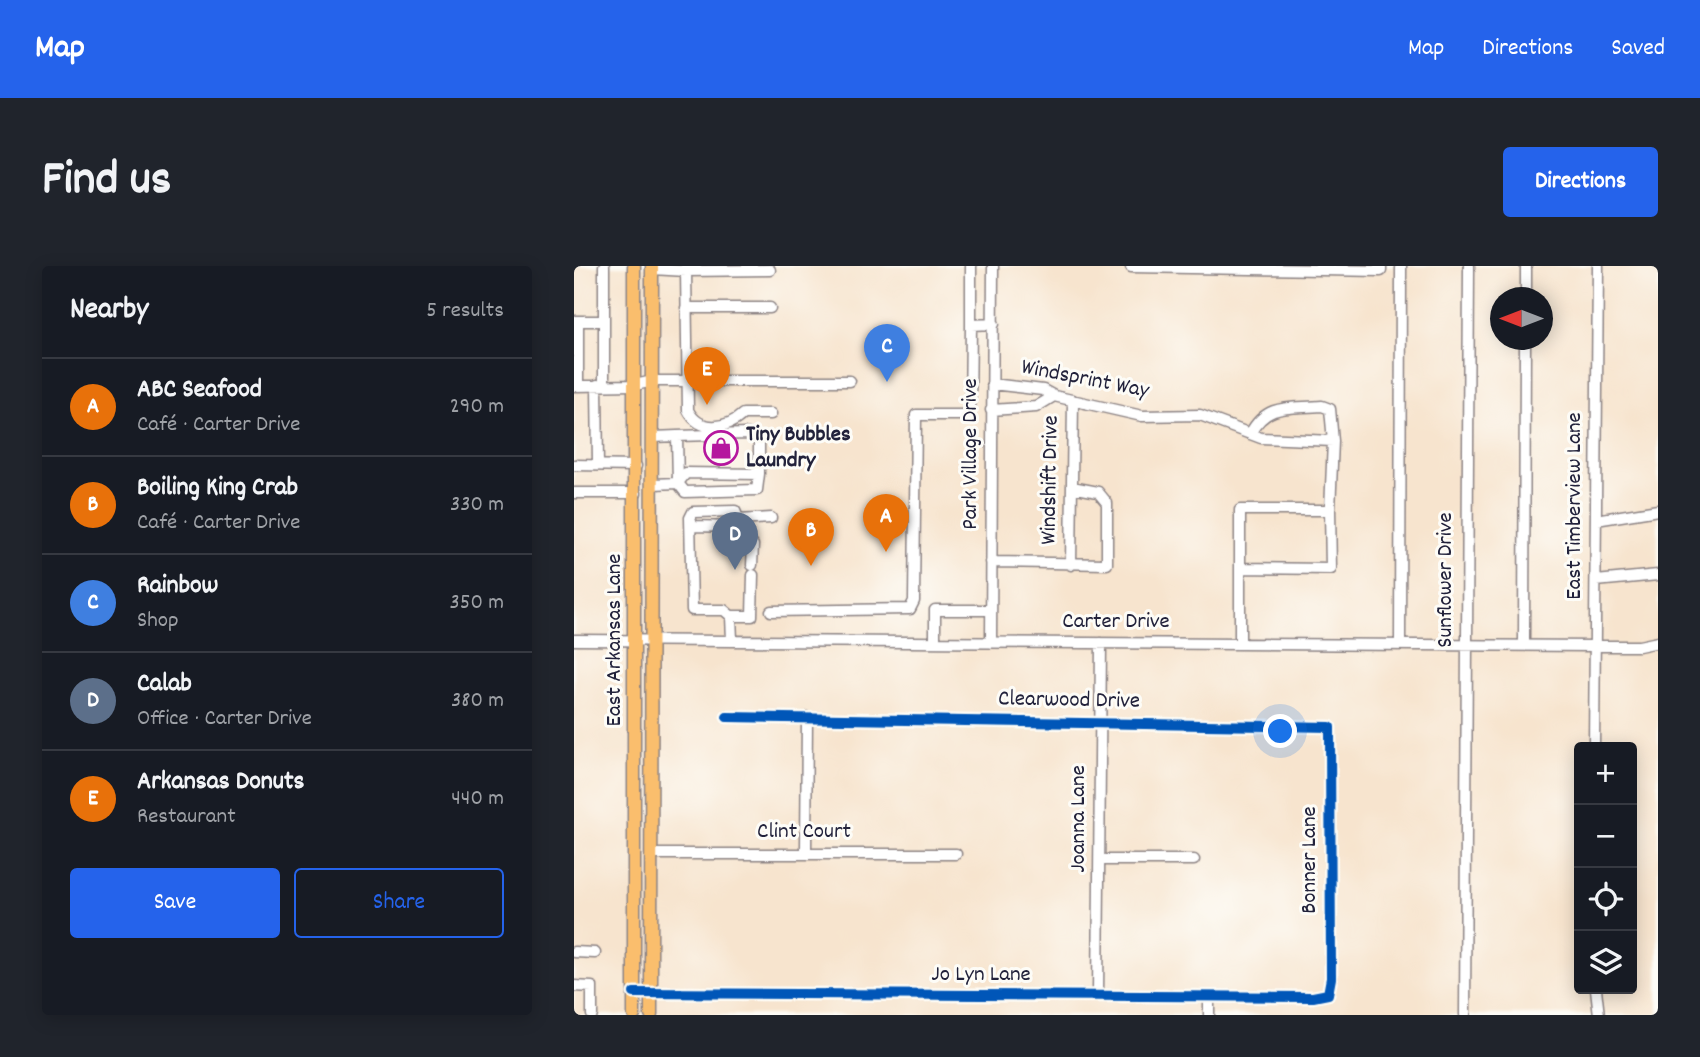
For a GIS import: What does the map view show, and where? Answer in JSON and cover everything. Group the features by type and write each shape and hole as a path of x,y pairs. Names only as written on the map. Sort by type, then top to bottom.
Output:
{"main road":[{"name":"East Arkansas Lane","path":"634,266 634,1015"},
{"name":"East Arkansas Lane","path":"651,1015 652,267"}],"street":[{"path":"598,465 604,266"},
{"path":"771,611 910,609 914,601 916,415 970,415 971,266"},
{"name":"Park Village Drive","path":"991,643 993,266"},
{"path":"1400,645 1401,266"},
{"name":"Sunflower Drive","path":"1465,1015 1469,266"},
{"path":"1525,287 1526,266"},
{"name":"East Timberview Lane","path":"1594,742 1598,266"},
{"path":"652,267 770,270"},
{"path":"1131,267 1381,269"},
{"path":"686,269 688,411 694,422 700,425 730,425 743,414 771,414"},
{"path":"686,308 770,308"},
{"path":"604,321 576,321 576,386 635,385 653,381 850,381"},
{"path":"971,325 994,324"},
{"path":"1524,645 1525,350"},
{"name":"Windsprint Way","path":"992,384 1043,390 1054,396 1142,416 1200,415 1261,438 1333,441"},
{"name":"Windshift Drive","path":"991,410 1035,407 1054,396"},
{"name":"Windshift Drive","path":"992,562 1071,565 1073,400"},
{"path":"1240,568 1331,569 1331,409 1322,407 1267,411 1250,434"},
{"path":"653,437 748,434 759,440 757,490"},
{"path":"677,436 678,483 685,492 771,489"},
{"path":"574,465 636,466"},
{"path":"653,484 678,483 687,474 759,474"},
{"path":"1071,565 1107,564 1108,511 1105,496 1072,487"},
{"path":"574,493 636,493"},
{"path":"1240,644 1240,510 1330,510"},
{"path":"1596,520 1658,510"},
{"path":"753,545 752,616 731,616 724,610 692,610 690,518 693,512 735,512 740,520 771,519"},
{"path":"1596,581 1658,575"},
{"path":"935,642 935,610 991,610"},
{"path":"731,616 732,640"},
{"name":"Carter Drive","path":"574,640 1595,646 1639,646 1658,642"},
{"name":"Joanna Lane","path":"1098,996 1101,643"},
{"name":"Clearwood Drive","path":"727,717 1330,727"},
{"path":"806,852 807,717"},
{"name":"Bonner Lane","path":"1328,994 1331,978 1330,727"},
{"name":"Clint Court","path":"652,854 956,854"},
{"path":"1100,860 1194,860"},
{"path":"574,952 595,953"},
{"path":"574,986 592,987 592,1015"},
{"name":"Jo Lyn Lane","path":"634,993 1313,997 1328,994"},
{"path":"1597,994 1599,1015"},
{"path":"1209,996 1209,1015"}],"cycle path":[{"path":"634,993 1313,997 1328,994 1331,978 1330,727 727,717"}],"place":[{"name":"Rainbow","path":"887,382"},
{"name":"Arkansas Donuts","path":"707,405"},
{"name":"Tiny Bubbles Laundry","path":"721,448"},
{"name":"ABC Seafood","path":"886,552"},
{"name":"Boiling King Crab","path":"811,566"},
{"name":"Calab","path":"735,570"}]}
